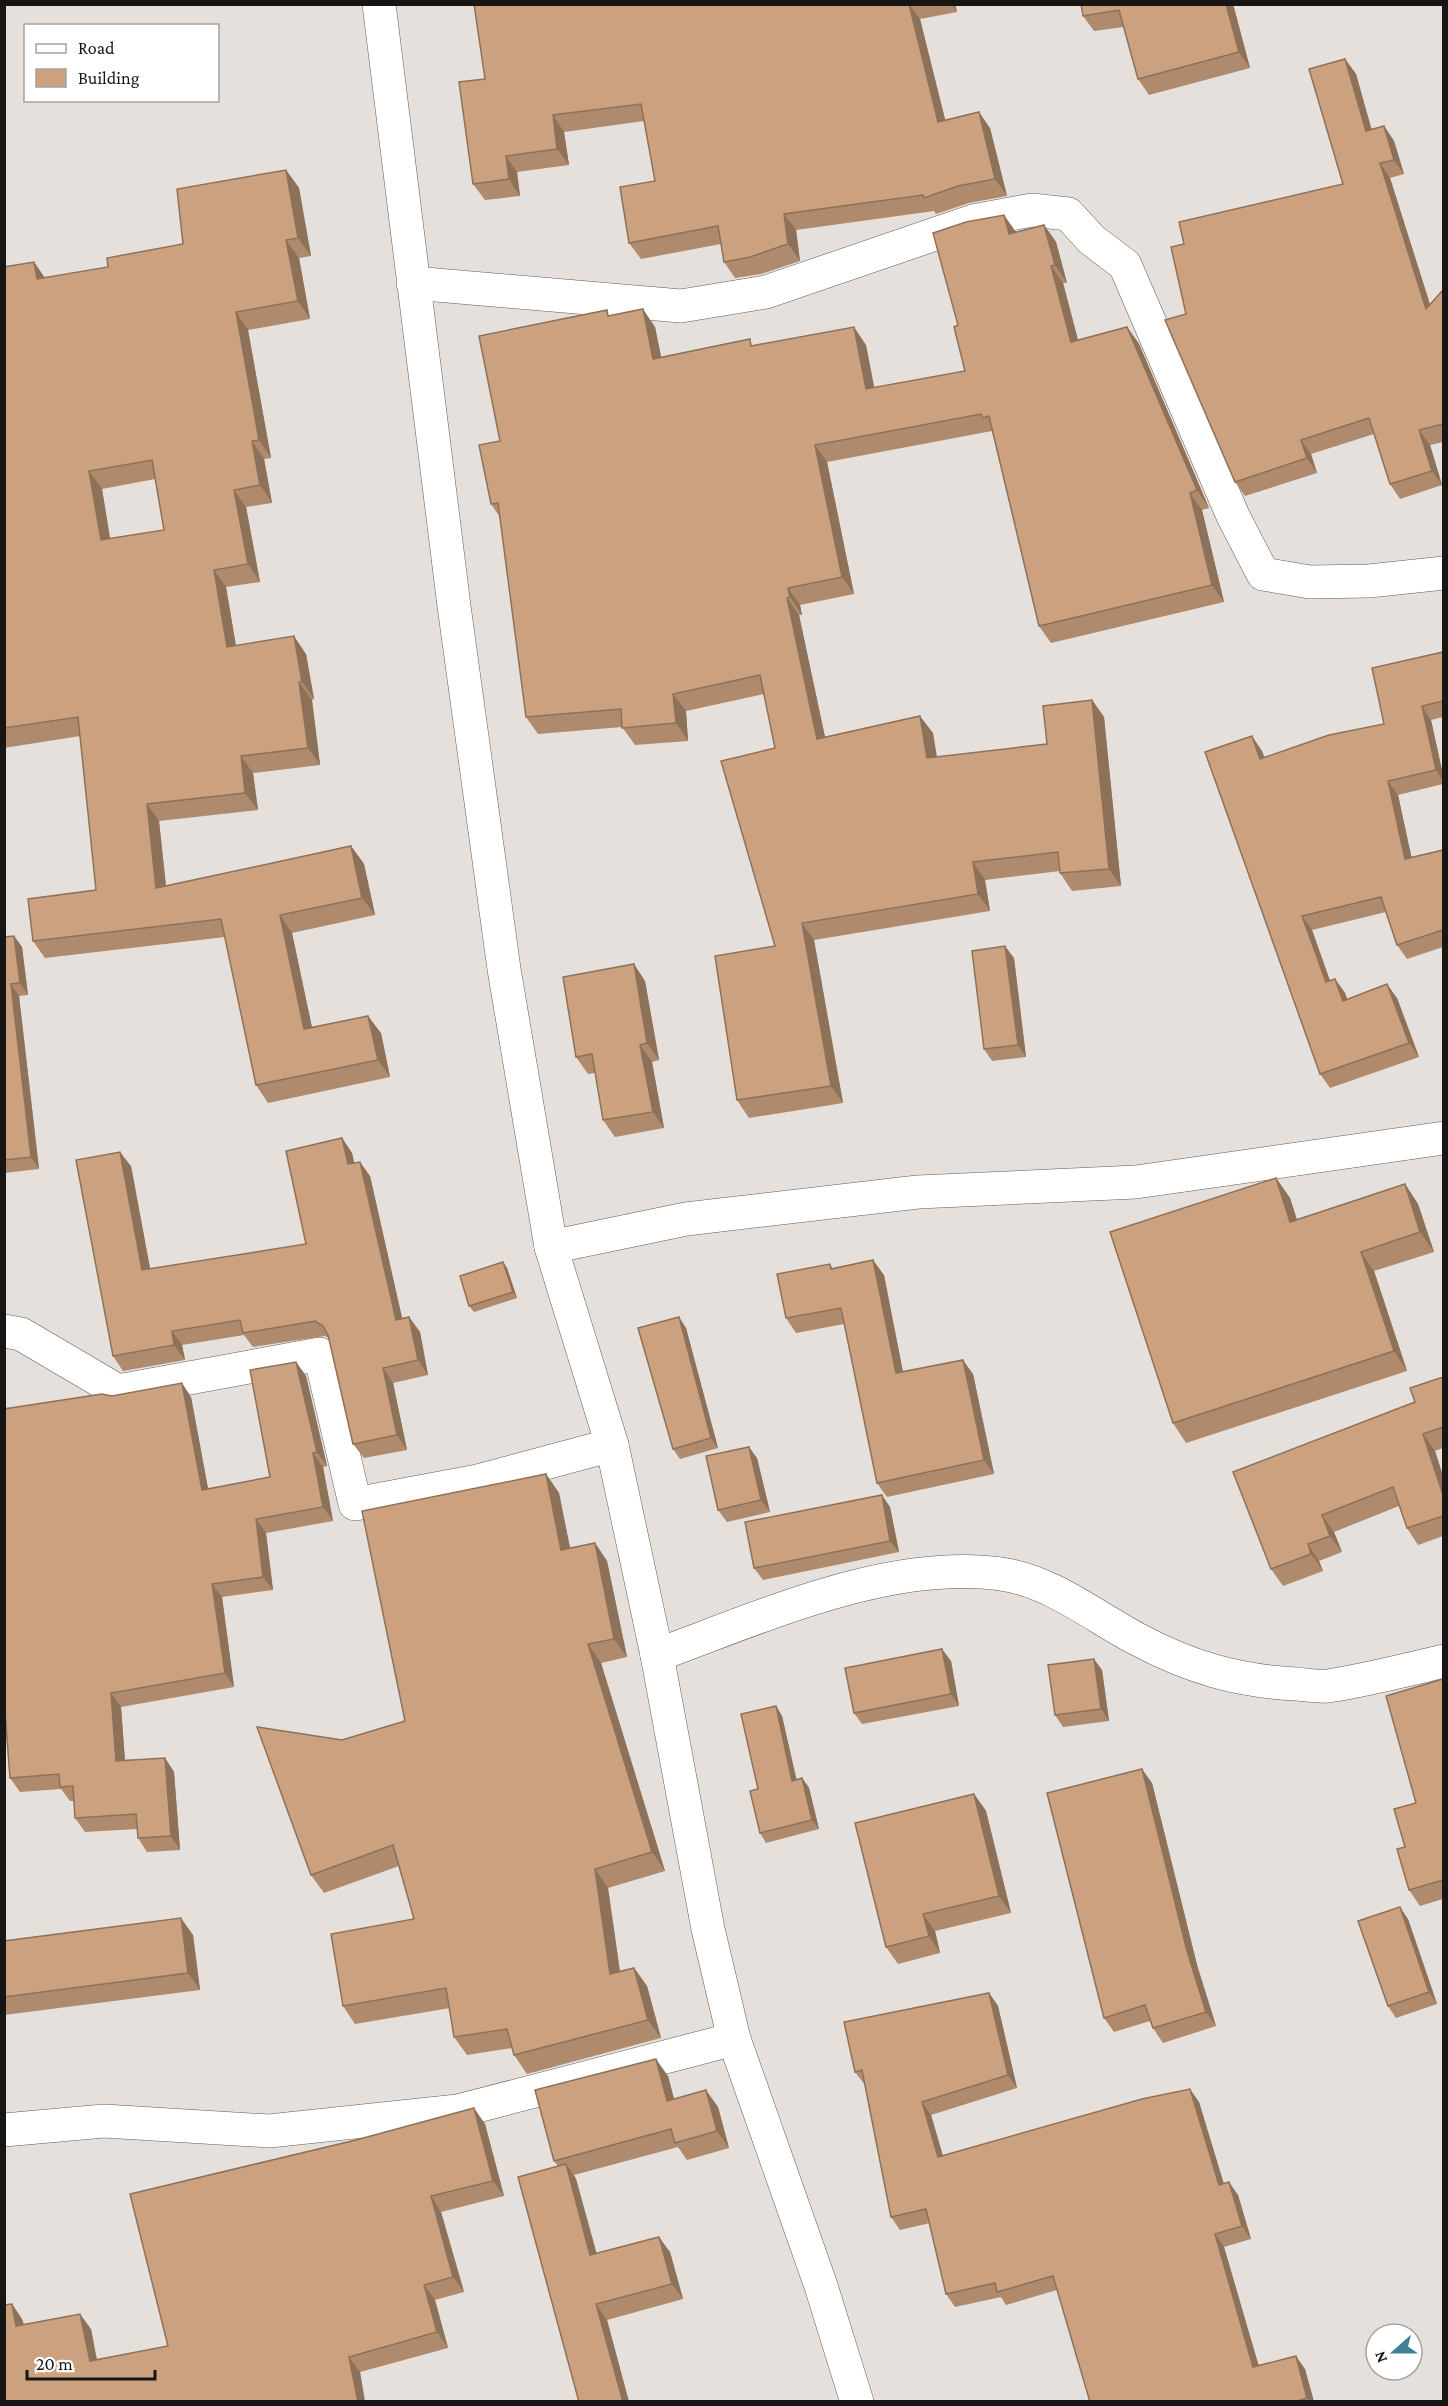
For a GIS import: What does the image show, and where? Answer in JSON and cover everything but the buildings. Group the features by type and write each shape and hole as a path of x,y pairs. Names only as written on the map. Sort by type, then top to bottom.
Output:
{"street":[{"path":"379,4 413,283 504,969 551,1247 612,1445 657,1655 708,1929 734,2039 821,2286 857,2402"},
{"path":"413,283 681,306 766,292 973,221 1032,210 1068,214 1092,240 1125,265 1233,516 1263,574 1310,582 1369,580 1443,573"},
{"path":"551,1247 686,1220 918,1192 1136,1182 1443,1138"},
{"path":"4,1330 21,1334 118,1391 320,1354 356,1504 478,1481 612,1445"},
{"path":"657,1655 829,1593 916,1575 970,1572 1008,1575 1042,1586 1138,1640 1198,1667 1254,1682 1326,1686 1443,1661"},
{"path":"4,2130 104,2121 269,2131 458,2111 734,2039"}]}
